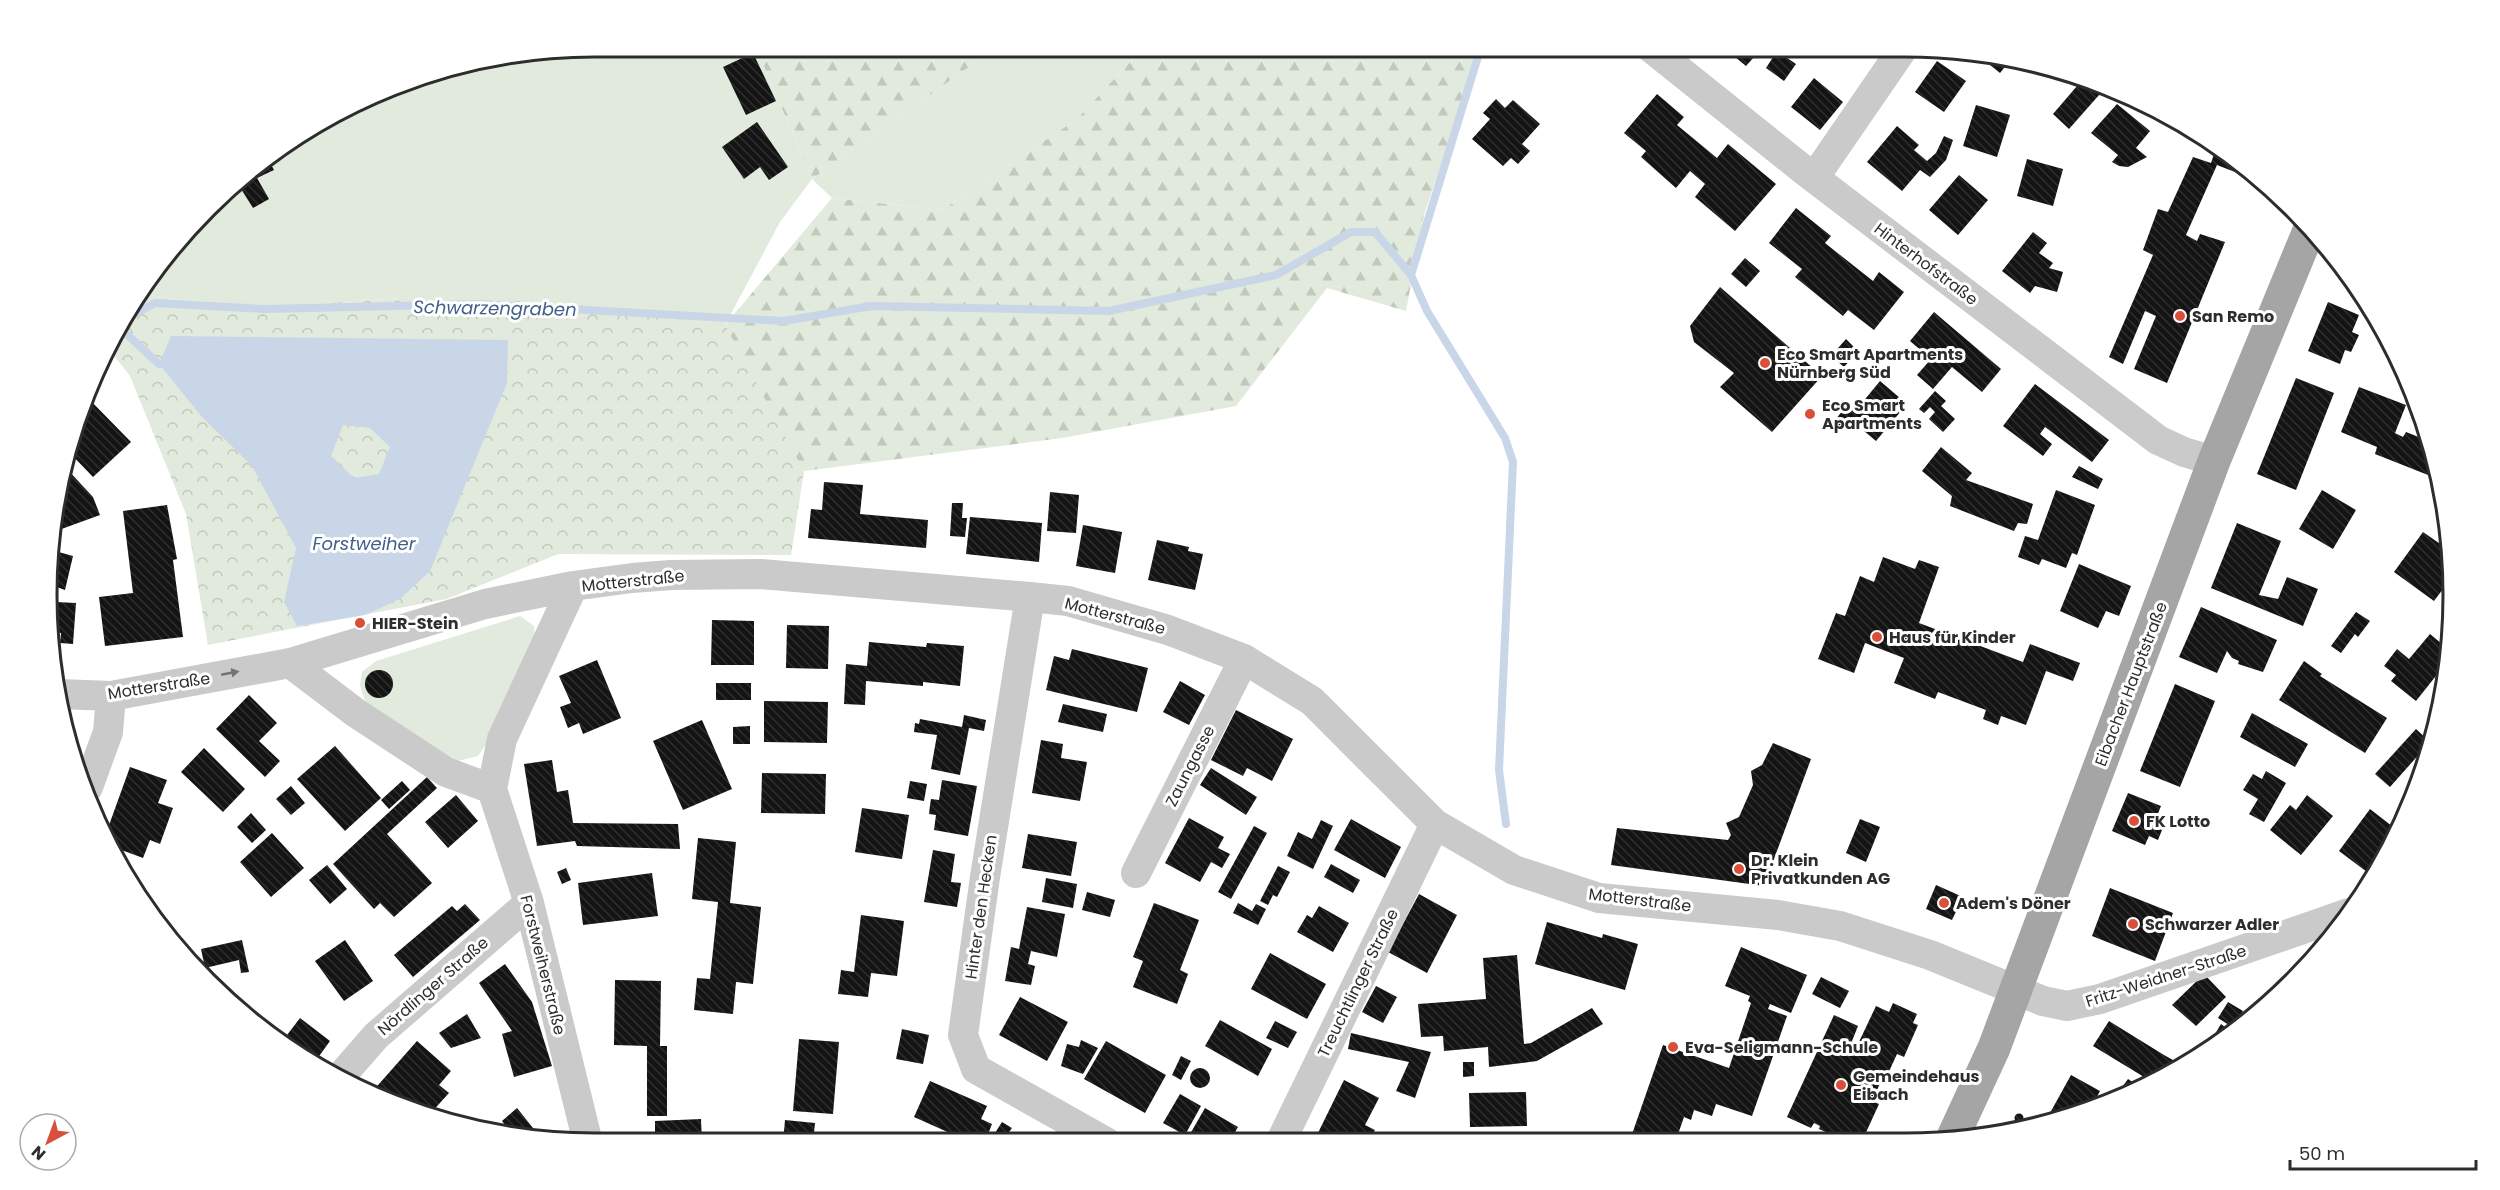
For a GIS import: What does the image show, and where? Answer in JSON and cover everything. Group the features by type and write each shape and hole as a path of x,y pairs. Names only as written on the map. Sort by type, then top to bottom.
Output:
{"main road":[{"name":"Eibacher Hauptstraße","path":"1956,1130 1994,1048 2214,461 2306,237"}],"street":[{"name":"Hinterhofstraße","path":"1664,57 1814,178 2158,440 2184,452 2214,461"},
{"path":"1814,178 1896,57"},
{"name":"Motterstraße","path":"66,694 111,696 290,663 464,610 573,586 671,575 761,574 1068,601 1157,627 1244,659 1312,701 1436,824 1514,870 1599,898 1778,915 1840,926 1930,955 2015,991"},
{"name":"Forstweiherstraße","path":"573,586 502,739 492,789 529,903 585,1133"},
{"name":"Hinter den Hecken","path":"1030,597 985,877 963,1035 976,1069 1090,1133"},
{"name":"Zaungasse","path":"1136,873 1244,659"},
{"path":"290,663 356,713 446,772 492,789"},
{"path":"90,780 108,732 111,696"},
{"name":"Treuchtlinger Straße","path":"1285,1133 1436,824"},
{"name":"Nördlinger Straße","path":"345,1071 376,1036 529,903"},
{"name":"Fritz-Weidner-Straße","path":"2015,991 2067,1006 2078,1005 2336,918"}],"green space":[{"path":"760,57 812,179 780,222 725,325 572,304 402,298 281,306 187,301 149,295 191,240 240,191 267,168 326,129 357,112 422,86 490,67 560,58"},
{"path":"760,57 983,57 812,179"},
{"path":"983,57 1135,57 1077,119 942,210 832,198 812,179"},
{"path":"1135,57 1477,57 1424,215 1406,311 1327,288 1236,406 1062,438 804,471 680,424 558,554 446,599 400,599 572,304 725,325 832,198 942,210 1077,119"},
{"path":"149,295 187,301 281,306 402,298 490,299 572,304 725,325 804,471 791,555 558,554 446,599 208,645 186,514 130,376 113,355"},
{"path":"520,616 534,626 535,643 488,742 478,756 454,762 368,709 360,686 362,672 376,661"}],"water":[{"name":"Forstweiher","path":"171,336 508,340 507,383 430,571 400,599 365,615 297,626 284,602 296,548 252,466 202,417 159,364","holes":["343,425 370,428 390,447 379,474 354,478 331,456"]}],"building":[{"path":"744,57 755,57 776,101 746,115 723,67"},
{"path":"1735,57 1754,57 1746,66"},
{"path":"1773,57 1786,57 1796,64 1784,81 1766,68"},
{"path":"1937,61 1966,81 1944,112 1915,92"},
{"path":"1989,64 2005,66 2000,73"},
{"path":"1814,78 1843,102 1820,130 1791,107"},
{"path":"2077,86 2100,94 2069,129 2053,114"},
{"path":"1657,94 1684,117 1677,125 1717,158 1728,144 1776,184 1735,231 1695,197 1705,184 1690,171 1676,188 1641,157 1646,151 1624,133"},
{"path":"1496,99 1505,108 1513,100 1540,124 1522,144 1530,151 1518,164 1511,158 1503,166 1472,139 1490,119 1483,113"},
{"path":"2117,104 2150,131 2136,148 2147,157 2128,167 2112,162 2118,155 2091,133"},
{"path":"1976,105 2010,115 1997,157 1963,146"},
{"path":"757,122 788,167 769,180 760,167 744,179 722,147"},
{"path":"1897,126 1919,145 1914,150 1927,161 1936,153 1944,136 1953,140 1946,160 1930,177 1920,170 1902,191 1867,162"},
{"path":"2214,155 2240,174 2217,165 2186,235 2197,241 2200,234 2225,242 2167,383 2134,369 2156,316 2145,311 2123,364 2109,357 2153,255 2143,250 2158,209 2168,212 2193,157 2211,163"},
{"path":"2027,159 2063,169 2053,206 2017,196"},
{"path":"271,165 274,170 257,178 269,199 253,208 242,190"},
{"path":"1959,175 1988,200 1958,235 1929,210"},
{"path":"1796,208 1831,236 1825,243 1873,281 1879,272 1904,292 1874,330 1848,310 1843,316 1795,277 1802,269 1769,243"},
{"path":"2033,232 2047,243 2039,253 2053,263 2049,268 2063,272 2057,292 2035,286 2030,293 2002,271"},
{"path":"1745,258 1760,271 1746,287 1731,274"},
{"name":"Eco Smart Apartments Nürnberg Süd","path":"1720,287 1822,376 1772,432 1720,387 1734,373 1694,342 1690,326"},
{"path":"2328,302 2359,315 2352,332 2359,335 2351,352 2345,350 2340,364 2308,351"},
{"path":"1934,312 2001,369 1982,392 1952,367 1933,389 1917,375 1931,359 1910,341"},
{"path":"1846,339 1858,351 1844,367 1831,356"},
{"path":"2296,378 2334,393 2296,490 2257,474"},
{"path":"1880,381 1907,404 1876,441 1851,420 1843,429 1834,421 1850,402 1857,409"},
{"path":"2035,384 2109,440 2092,462 2045,427 2040,434 2052,444 2043,456 2003,426"},
{"path":"2359,387 2406,405 2395,433 2403,437 2406,432 2419,437 2428,475 2375,454 2377,447 2341,432"},
{"path":"1935,391 1946,401 1941,406 1955,419 1943,432 1929,419 1935,412 1930,407 1924,413 1919,409"},
{"path":"93,403 131,442 93,477 75,458"},
{"path":"1941,447 1972,473 1966,480 2033,504 2027,524 2018,523 2014,531 1950,506 1952,496 1922,471"},
{"path":"2079,466 2103,479 2098,489 2072,477"},
{"path":"71,473 93,497 100,515 62,529"},
{"path":"824,482 863,485 860,514 928,520 926,548 808,538 811,509 822,510"},
{"path":"2056,490 2095,505 2077,555 2072,553 2066,568 2042,559 2039,565 2018,557 2025,536 2038,540"},
{"path":"2322,490 2356,510 2333,549 2299,529"},
{"path":"1050,492 1079,495 1076,533 1047,531"},
{"path":"952,503 963,503 962,518 967,518 965,537 950,536"},
{"path":"167,505 177,559 173,560 183,637 105,646 99,597 133,593 123,511"},
{"path":"970,517 1042,523 1039,562 966,554"},
{"path":"2237,523 2281,541 2259,595 2278,599 2287,577 2318,589 2303,626 2211,588"},
{"path":"1083,525 1122,532 1115,573 1076,566"},
{"path":"2423,532 2440,544 2443,589 2434,601 2394,572"},
{"path":"1157,540 1189,547 1188,551 1203,554 1195,590 1148,580"},
{"path":"59,552 73,556 65,590 57,587"},
{"path":"1883,557 1915,569 1919,560 1939,567 1919,623 2023,662 2030,644 2080,663 2073,681 2046,671 2026,725 2001,716 1998,725 1983,719 1986,710 1938,692 1935,699 1894,683 1904,658 1865,643 1854,673 1818,659 1836,613 1845,616 1860,576 1874,582"},
{"path":"2079,564 2131,586 2119,616 2106,611 2098,628 2060,611"},
{"path":"57,602 76,603 73,644 60,643 61,633 58,633"},
{"path":"2201,607 2277,640 2263,672 2238,664 2239,661 2232,658 2227,651 2217,673 2179,657"},
{"path":"2356,612 2370,621 2358,637 2355,634 2341,653 2331,646"},
{"path":"712,620 754,621 754,665 711,665"},
{"path":"787,625 829,626 828,669 786,668"},
{"path":"2430,634 2441,643 2437,675 2416,701 2391,681 2396,675 2384,666 2397,649 2409,659"},
{"path":"869,642 926,647 927,643 964,646 960,686 923,682 923,686 866,681 865,705 844,704 846,664 867,666"},
{"path":"1072,649 1148,668 1137,712 1046,690 1054,656 1069,660"},
{"path":"597,660 621,718 583,734 579,723 568,728 560,707 571,703 559,676"},
{"path":"2304,661 2322,674 2320,676 2387,718 2365,753 2279,700"},
{"path":"379,670 389,674 393,684 389,694 379,698 369,694 365,684 369,674"},
{"path":"1180,681 1205,695 1189,725 1163,712"},
{"path":"716,683 751,683 751,700 716,700"},
{"path":"2175,684 2215,701 2180,787 2140,771"},
{"path":"249,695 277,723 259,741 280,761 265,777 216,729"},
{"path":"764,701 828,702 827,743 764,742"},
{"path":"1063,704 1107,714 1103,732 1058,722"},
{"path":"1236,710 1293,739 1272,781 1247,768 1243,776 1211,760"},
{"path":"2252,713 2308,744 2295,767 2240,737"},
{"path":"964,715 986,720 984,731 969,728 960,775 931,769 937,735 914,732 915,723 919,724 920,719 962,727"},
{"path":"702,720 732,789 683,810 653,741"},
{"path":"750,726 750,744 733,744 733,727"},
{"path":"2416,729 2424,737 2418,755 2390,787 2375,774"},
{"path":"1041,740 1063,744 1061,758 1087,762 1080,801 1032,793"},
{"path":"1773,743 1811,759 1764,886 1611,865 1617,828 1728,840 1731,835 1726,823 1739,817 1753,785 1751,771 1762,765"},
{"path":"335,746 381,798 345,831 297,779"},
{"path":"204,748 245,789 223,812 181,772"},
{"path":"552,760 557,792 568,790 573,823 678,824 680,849 577,846 575,841 537,846 524,764"},
{"path":"130,767 167,780 158,803 173,808 160,844 150,840 143,858 121,850 109,826"},
{"path":"1211,768 1257,797 1246,815 1200,785"},
{"path":"2266,771 2286,783 2264,822 2249,814 2258,799 2243,790 2253,774 2262,779"},
{"path":"762,773 826,774 825,814 761,813"},
{"path":"427,777 437,788 387,834 432,883 394,917 380,903 374,909 333,864"},
{"path":"942,780 977,786 968,836 934,830 936,815 929,814 930,805 931,799 939,800"},
{"path":"402,781 410,790 389,809 381,800"},
{"path":"910,781 927,784 924,801 907,798"},
{"path":"291,786 305,803 291,815 276,799"},
{"path":"2128,793 2161,806 2155,821 2164,825 2158,840 2149,836 2145,845 2112,831"},
{"path":"456,795 478,821 448,848 425,822"},
{"path":"2307,795 2333,816 2301,855 2270,830 2290,805 2296,810"},
{"path":"862,808 909,815 902,859 855,852"},
{"path":"2370,809 2391,826 2366,871 2339,851"},
{"path":"251,813 266,830 252,843 237,827"},
{"path":"1189,818 1224,837 1218,848 1230,854 1222,868 1211,862 1200,882 1165,863"},
{"path":"1351,819 1401,847 1385,878 1334,850"},
{"path":"1860,819 1880,827 1866,862 1846,853"},
{"path":"1321,820 1333,826 1313,869 1287,856 1298,832 1312,839"},
{"path":"1254,826 1267,833 1231,899 1218,892"},
{"path":"272,833 304,868 271,897 240,862"},
{"path":"1028,834 1077,842 1071,876 1022,868"},
{"path":"698,838 736,842 730,903 761,907 753,984 736,982 733,1014 694,1010 697,978 710,979 718,902 692,899"},
{"path":"933,850 955,854 951,882 961,883 957,907 924,902"},
{"path":"1331,864 1360,880 1353,893 1324,877"},
{"path":"327,865 347,889 330,904 309,880"},
{"path":"1278,866 1290,872 1277,897 1273,895 1268,905 1260,901"},
{"path":"566,868 571,880 562,884 557,872"},
{"path":"652,873 658,916 583,925 578,883"},
{"path":"1046,878 1077,884 1073,908 1042,902"},
{"name":"Adem's Döner","path":"1936,885 1963,897 1952,920 1926,909"},
{"name":"Schwarzer Adler","path":"2110,888 2173,913 2155,961 2092,936"},
{"path":"1087,892 1115,900 1110,917 1082,910"},
{"path":"1419,894 1457,915 1427,973 1388,952"},
{"path":"1154,903 1199,920 1180,970 1188,974 1177,1004 1133,987 1143,961 1133,957"},
{"path":"1238,903 1252,911 1256,904 1266,909 1258,925 1233,913"},
{"path":"465,904 480,920 413,977 394,955 452,906 457,911"},
{"path":"1319,906 1349,923 1333,952 1297,932 1307,915 1312,918"},
{"path":"1027,907 1065,914 1057,957 1031,951 1028,964 1035,966 1031,985 1005,981 1011,947 1019,949"},
{"path":"861,915 904,921 897,976 871,973 868,997 838,994 841,970 854,972"},
{"path":"1547,922 1602,938 1603,934 1638,944 1625,990 1535,964"},
{"path":"242,940 249,972 241,973 239,960 208,967 204,964 201,949"},
{"path":"345,940 373,981 344,1001 315,961"},
{"path":"1741,947 1807,975 1791,1013 1770,1004 1768,1009 1787,1016 1752,1116 1716,1104 1712,1116 1694,1110 1691,1120 1684,1117 1678,1133 1632,1133 1663,1045 1729,1068 1751,1003 1748,1001 1750,996 1725,986"},
{"path":"1270,953 1326,984 1307,1019 1251,989"},
{"path":"1517,955 1524,1044 1531,1043 1592,1008 1603,1024 1537,1061 1489,1067 1488,1047 1444,1051 1443,1036 1421,1037 1418,1004 1486,999 1483,958"},
{"path":"505,964 532,1002 552,1066 514,1077 502,1034 512,1031 479,983"},
{"path":"2204,974 2226,997 2196,1026 2172,1005"},
{"path":"1821,977 1849,991 1840,1008 1812,994"},
{"path":"615,980 661,981 660,1046 667,1046 667,1116 647,1116 647,1046 614,1045"},
{"path":"1376,986 1397,997 1383,1023 1362,1012"},
{"path":"1020,997 1068,1022 1047,1061 999,1035"},
{"path":"2228,1002 2243,1011 2229,1025 2218,1018"},
{"name":"Gemeindehaus Eibach","path":"1893,1003 1917,1014 1913,1023 1918,1025 1904,1057 1897,1054 1886,1078 1883,1077 1872,1101 1879,1104 1866,1133 1828,1133 1819,1129 1820,1126 1814,1123 1811,1128 1787,1117 1834,1015 1858,1026 1852,1041 1858,1044 1876,1006 1889,1012"},
{"path":"467,1014 481,1038 451,1048 439,1033"},
{"path":"300,1018 330,1041 319,1056 287,1036"},
{"path":"1220,1020 1272,1049 1258,1076 1205,1046"},
{"path":"1275,1021 1297,1032 1288,1048 1266,1038"},
{"path":"2109,1021 2174,1061 2144,1077 2093,1046"},
{"path":"2221,1024 2226,1027 2215,1035"},
{"path":"902,1029 929,1035 923,1064 896,1059"},
{"path":"1351,1033 1431,1052 1415,1098 1396,1091 1409,1062 1348,1049"},
{"path":"799,1039 839,1042 833,1114 793,1111"},
{"path":"1081,1040 1098,1048 1083,1074 1061,1066 1067,1044 1079,1047"},
{"path":"417,1041 451,1071 439,1085 449,1093 435,1108 377,1087"},
{"path":"1106,1041 1166,1075 1145,1113 1084,1079"},
{"path":"1181,1056 1191,1061 1181,1080 1172,1075"},
{"path":"1463,1062 1474,1062 1474,1076 1463,1077"},
{"path":"1200,1068 1207,1071 1210,1078 1207,1085 1200,1088 1193,1085 1190,1078 1193,1071"},
{"path":"2071,1075 2100,1091 2097,1097 2050,1113"},
{"path":"2128,1079 2133,1082 2122,1087"},
{"path":"1344,1080 1379,1098 1365,1125 1375,1130 1373,1133 1318,1133"},
{"path":"930,1081 987,1106 981,1119 992,1124 988,1133 950,1133 914,1117"},
{"path":"1526,1092 1527,1126 1470,1127 1469,1093"},
{"path":"1180,1094 1201,1106 1186,1133 1181,1133 1163,1123"},
{"path":"517,1108 534,1129 505,1125 502,1121"},
{"path":"1205,1108 1238,1127 1235,1133 1191,1133"},
{"path":"2019,1113 2023,1120 2017,1121 2014,1118"},
{"path":"701,1119 702,1133 655,1133 655,1121"},
{"path":"785,1120 815,1123 814,1133 784,1133"},
{"path":"1002,1122 1012,1128 1008,1133 995,1133"}],"waterway":[{"path":"1411,275 1478,57"},
{"name":"Schwarzengraben","path":"138,313 155,303 265,309 480,304 784,321 871,306 1109,311 1276,275 1351,232 1375,232 1411,275 1427,311 1505,438 1513,462 1499,770 1506,824"},
{"path":"125,333 159,364"}],"place":[{"name":"San Remo","path":"2180,316"},
{"name":"Eco Smart Apartments Nürnberg Süd","path":"1765,363"},
{"name":"Eco Smart Apartments","path":"1810,414"},
{"name":"HIER-Stein","path":"360,623"},
{"name":"Haus für Kinder","path":"1877,637"},
{"name":"FK Lotto","path":"2134,821"},
{"name":"Dr. Klein Privatkunden AG","path":"1739,869"},
{"name":"Adem's Döner","path":"1944,903"},
{"name":"Schwarzer Adler","path":"2133,924"},
{"name":"Eva-Seligmann-Schule","path":"1673,1047"},
{"name":"Gemeindehaus Eibach","path":"1841,1085"}]}
